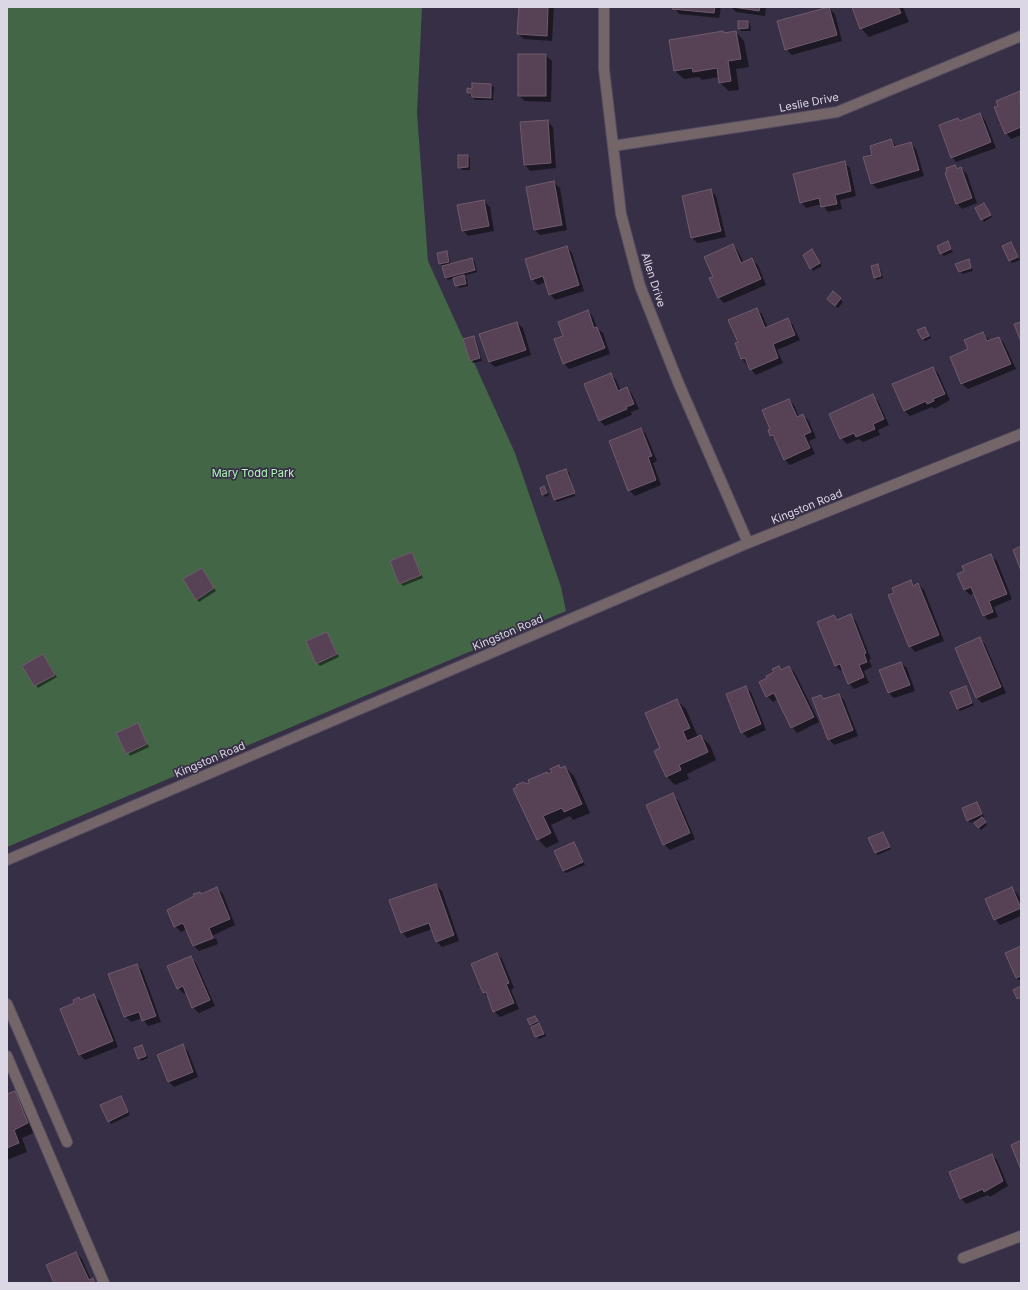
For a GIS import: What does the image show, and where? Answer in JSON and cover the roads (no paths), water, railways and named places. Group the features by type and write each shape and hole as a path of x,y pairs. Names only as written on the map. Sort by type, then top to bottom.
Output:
{"street":[{"name":"Allen Drive","path":"604,7 604,69 621,214 640,286 678,382 748,543"},
{"name":"Leslie Drive","path":"613,146 837,112 1021,36"},
{"name":"Kingston Road","path":"7,860 748,543 1021,434"},
{"path":"7,1004 67,1142"},
{"path":"7,1056 104,1283"},
{"path":"962,1258 1021,1236"}],"park label":[{"name":"Mary Todd Park","path":"253,474"}]}
